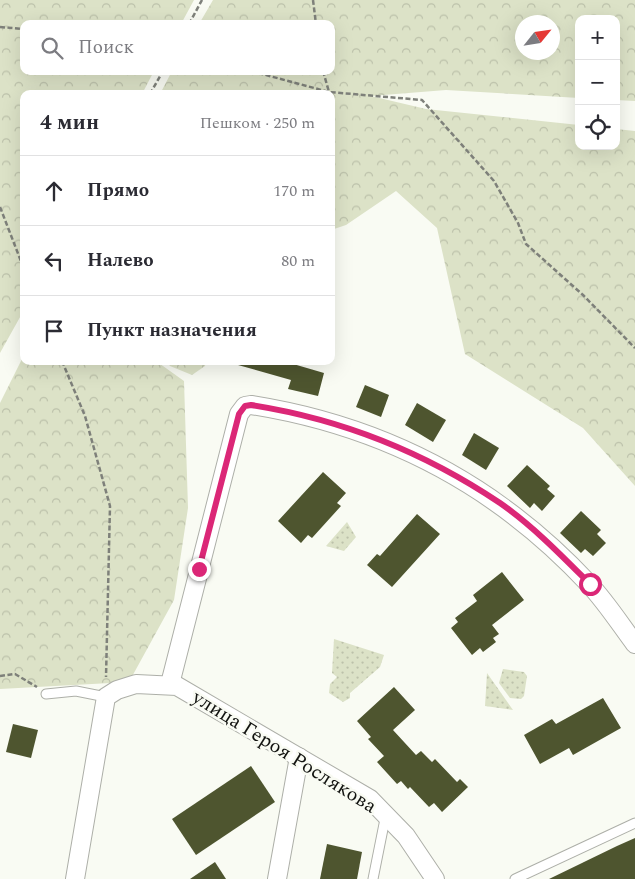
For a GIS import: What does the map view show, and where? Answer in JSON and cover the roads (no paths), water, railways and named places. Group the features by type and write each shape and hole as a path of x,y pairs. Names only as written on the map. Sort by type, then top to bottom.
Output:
{"street":[{"path":"170,684 239,414 245,406 251,405 290,411 371,434 440,465 501,504 550,544 590,584 635,644"},
{"name":"улица Героя Рослякова","path":"106,697 122,688 136,684 170,684 177,686 370,799 386,814 419,853 435,879"},
{"path":"75,879 106,697"},
{"path":"277,879 299,757"}],"lane":[{"path":"46,694 76,691 106,697"},
{"path":"373,879 386,814"},
{"path":"515,879 635,823"}]}
